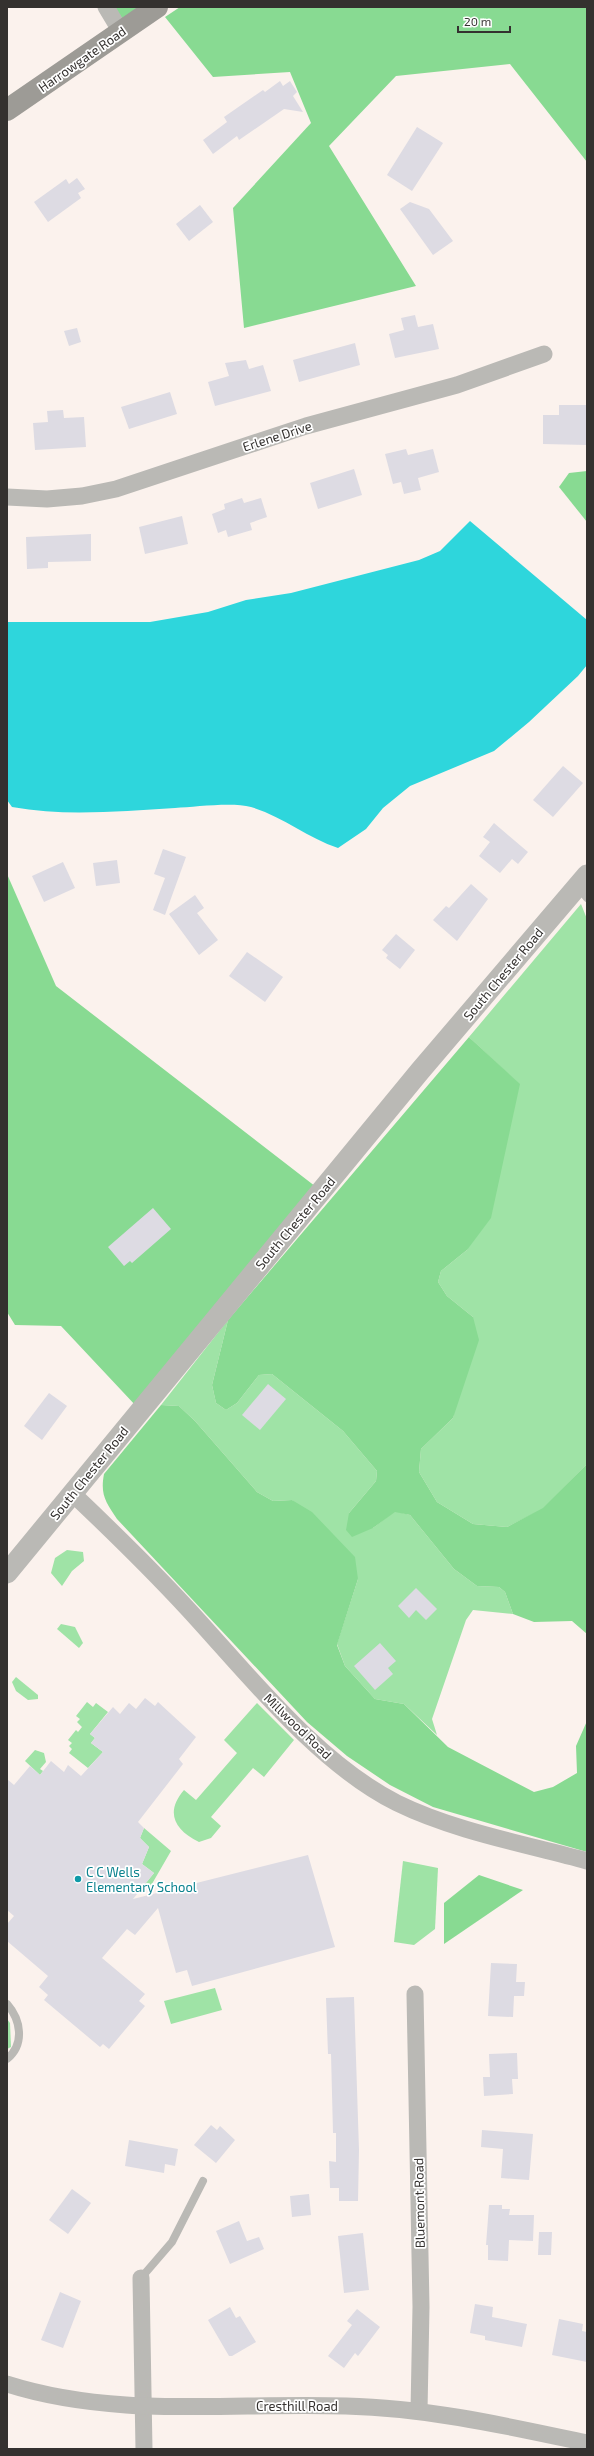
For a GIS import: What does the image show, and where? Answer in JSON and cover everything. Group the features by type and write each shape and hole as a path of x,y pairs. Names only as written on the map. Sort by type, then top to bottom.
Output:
{"main road":[{"name":"Harrowgate Road","path":"7,110 157,7"}],"street":[{"path":"106,7 121,32"},
{"name":"Erlene Drive","path":"7,497 47,499 82,496 116,489 306,426 457,385 544,354"},
{"name":"South Chester Road","path":"7,1573 420,1071 584,887"},
{"name":"Millwood Road","path":"72,1493 124,1543 258,1686 319,1748 360,1781 397,1803 430,1817 587,1861"},
{"name":"Bluemont Road","path":"415,1994 421,2307 419,2411"},
{"path":"141,2278 142,2407 144,2449"},
{"name":"Cresthill Road","path":"7,2384 73,2400 142,2407 346,2406 419,2411 470,2419 587,2443"}],"lane":[{"path":"7,2004 14,2012 19,2024 20,2036 16,2048 7,2059"},
{"path":"141,2278 172,2242 203,2181"}],"green space":[{"path":"106,7 157,7 121,32"},
{"path":"180,7 587,7 587,162 510,64 396,76 329,146 416,286 244,328 233,208 311,123 290,72 213,77 165,17"},
{"path":"587,471 587,522 559,487 569,473"},
{"path":"7,874 56,986 320,1190 137,1407 61,1326 15,1325 7,1312"},
{"path":"581,904 587,919 587,1464 543,1509 507,1527 473,1524 437,1502 419,1472 421,1449 453,1418 473,1317 447,1296 438,1282 441,1271 467,1250 519,1084 469,1037"},
{"path":"469,1037 520,1084 491,1218 467,1250 441,1271 438,1282 447,1296 473,1317 479,1340 453,1418 421,1449 419,1472 437,1502 473,1524 507,1527 543,1508 587,1464 587,1634 572,1621 534,1622 513,1614 505,1592 499,1587 477,1586 454,1569 410,1515 395,1512 373,1528 352,1537 346,1530 349,1513 376,1481 377,1471 343,1431 272,1374 259,1375 237,1403 226,1410 216,1403 212,1385 228,1320"},
{"path":"228,1320 212,1385 216,1403 226,1410 237,1403 259,1375 272,1374 343,1431 377,1471 376,1481 349,1513 373,1528 395,1511 410,1515 454,1569 477,1586 499,1587 505,1592 513,1614 473,1610 466,1620 432,1719 437,1735 404,1704 375,1699 345,1666 337,1644 358,1579 292,1500 273,1501 257,1492 195,1421 179,1406 161,1405"},
{"path":"161,1405 179,1406 195,1421 257,1492 273,1501 292,1500 312,1512 355,1557 358,1579 337,1645 345,1666 375,1699 404,1704 448,1747 534,1792 553,1787 577,1773 576,1746 587,1721 587,1852 433,1807 390,1785 347,1756 307,1722 117,1519 107,1503 103,1493 104,1474"},
{"path":"67,1550 83,1552 84,1561 72,1571 62,1586 51,1573 55,1558"},
{"path":"61,1624 75,1627 83,1643 79,1648 57,1629"},
{"path":"16,1677 38,1695 38,1699 28,1700 16,1691 12,1682"},
{"path":"87,1702 93,1707 96,1703 108,1712 90,1734 95,1738 91,1743 103,1752 88,1768 69,1753 72,1749 69,1746 72,1743 68,1740 76,1730 78,1732 82,1727 77,1722 80,1719 76,1716"},
{"path":"257,1703 294,1740 264,1777 253,1768 211,1817 221,1826 211,1838 199,1842 183,1832 175,1820 174,1813 178,1798 184,1790 196,1800 237,1753 224,1740"},
{"path":"35,1750 44,1753 46,1762 40,1769 43,1771 40,1775 25,1761"},
{"path":"144,1828 171,1851 149,1889 145,1884 154,1873 142,1864 149,1847 140,1838"},
{"path":"403,1861 438,1868 435,1929 414,1945 394,1942"},
{"path":"479,1875 523,1890 444,1944 444,1903"},
{"path":"215,1988 222,2010 171,2024 164,2001"},
{"path":"7,2019 10,2023 11,2047 7,2049"}],"water":[{"path":"470,521 587,620 587,665 578,676 529,722 494,751 410,786 383,808 366,829 338,848 316,839 273,816 251,807 213,805 114,812 73,813 12,807 7,800 7,622 150,622 208,612 246,600 291,593 419,560 440,551"}],"building":[{"path":"280,81 283,86 290,81 297,92 293,96 303,112 284,109 239,140 237,136 213,154 203,140 227,122 224,117 263,90 265,92"},
{"path":"417,127 443,143 412,191 387,175"},
{"path":"77,178 85,189 78,193 81,198 48,222 34,202 66,179 69,184"},
{"path":"410,202 429,209 453,241 433,255 400,209"},
{"path":"200,205 213,222 189,241 176,224"},
{"path":"415,315 418,327 433,324 439,349 395,358 389,334 404,330 401,318"},
{"path":"77,328 81,342 69,346 64,331"},
{"path":"355,343 360,365 299,382 293,360"},
{"path":"246,360 249,369 263,365 271,391 215,406 208,382 229,376 225,363"},
{"path":"170,392 177,414 129,429 121,407"},
{"path":"559,405 587,405 587,445 543,444 543,415 559,415"},
{"path":"63,410 64,418 84,417 86,447 35,450 33,423 48,422 47,411"},
{"path":"406,449 408,455 433,449 439,472 418,478 421,490 404,494 401,482 393,484 385,454"},
{"path":"354,469 362,495 318,509 310,483"},
{"path":"242,498 244,503 261,498 267,517 250,523 252,530 228,537 226,530 218,533 212,514 225,509 224,504"},
{"path":"182,516 188,544 145,554 139,527"},
{"path":"91,534 91,561 48,562 48,568 27,569 26,537"},
{"path":"563,766 583,783 553,817 533,800"},
{"path":"494,823 528,852 518,864 512,859 500,873 479,856 490,842 483,837"},
{"path":"163,849 186,857 165,915 153,910 165,878 154,874"},
{"path":"117,860 120,883 96,886 93,863"},
{"path":"63,862 75,888 44,902 32,876"},
{"path":"471,884 488,899 457,941 433,920 446,906 449,908"},
{"path":"195,895 204,908 197,913 218,940 199,955 169,914"},
{"path":"396,934 415,950 400,969 386,958 388,955 382,950"},
{"path":"247,952 283,977 265,1002 229,976"},
{"path":"153,1208 171,1229 132,1263 130,1261 124,1266 108,1247"},
{"path":"268,1384 286,1399 260,1430 242,1415"},
{"path":"49,1393 67,1406 42,1440 24,1426"},
{"path":"416,1588 437,1609 426,1620 416,1610 409,1618 398,1606"},
{"path":"380,1643 396,1661 388,1668 393,1674 375,1690 354,1666"},
{"name":"C C Wells Elementary School","path":"145,1698 155,1706 158,1702 196,1737 179,1759 183,1764 138,1822 144,1828 140,1838 149,1847 142,1864 154,1873 133,1899 308,1855 335,1947 192,1986 187,1970 176,1973 158,1908 135,1935 127,1929 102,1958 145,1994 139,2001 145,2006 109,2049 103,2044 100,2047 44,2000 48,1995 39,1987 48,1976 7,1941 7,1924 14,1916 7,1910 7,1779 14,1785 30,1766 40,1775 51,1761 64,1772 68,1765 81,1776 103,1752 91,1743 95,1738 90,1734 113,1707 120,1714 129,1703 136,1709"},
{"path":"491,1963 517,1964 516,1982 525,1982 524,1996 514,1996 513,2017 488,2016"},
{"path":"354,1997 359,2150 358,2201 339,2201 339,2188 330,2188 329,2161 336,2162 336,2133 333,2133 331,2054 328,2054 326,1998"},
{"path":"517,2053 518,2079 512,2079 513,2094 484,2096 483,2077 490,2077 489,2054"},
{"path":"211,2125 217,2130 220,2126 235,2140 216,2163 194,2145"},
{"path":"482,2130 533,2134 529,2180 501,2178 503,2149 481,2147"},
{"path":"129,2140 178,2149 175,2166 165,2164 164,2173 125,2166"},
{"path":"72,2189 91,2203 68,2234 49,2220"},
{"path":"309,2194 311,2215 292,2217 290,2196"},
{"path":"489,2205 502,2205 502,2209 510,2209 509,2215 534,2215 533,2241 509,2240 508,2261 488,2260 488,2245 486,2245"},
{"path":"239,2221 247,2241 259,2237 264,2249 230,2264 216,2231"},
{"path":"539,2232 552,2232 551,2255 538,2255"},
{"path":"363,2233 369,2290 344,2293 338,2236"},
{"path":"60,2292 81,2301 63,2348 41,2340"},
{"path":"475,2304 493,2307 492,2317 527,2324 522,2347 485,2340 485,2336 470,2333"},
{"path":"230,2307 236,2318 240,2316 256,2342 232,2356 229,2356 208,2320"},
{"path":"357,2309 380,2327 358,2356 355,2353 344,2368 328,2356 352,2325 347,2321"},
{"path":"559,2319 583,2324 582,2331 587,2332 587,2362 552,2355"}],"place":[{"name":"C C Wells Elementary School","path":"78,1879"}]}
